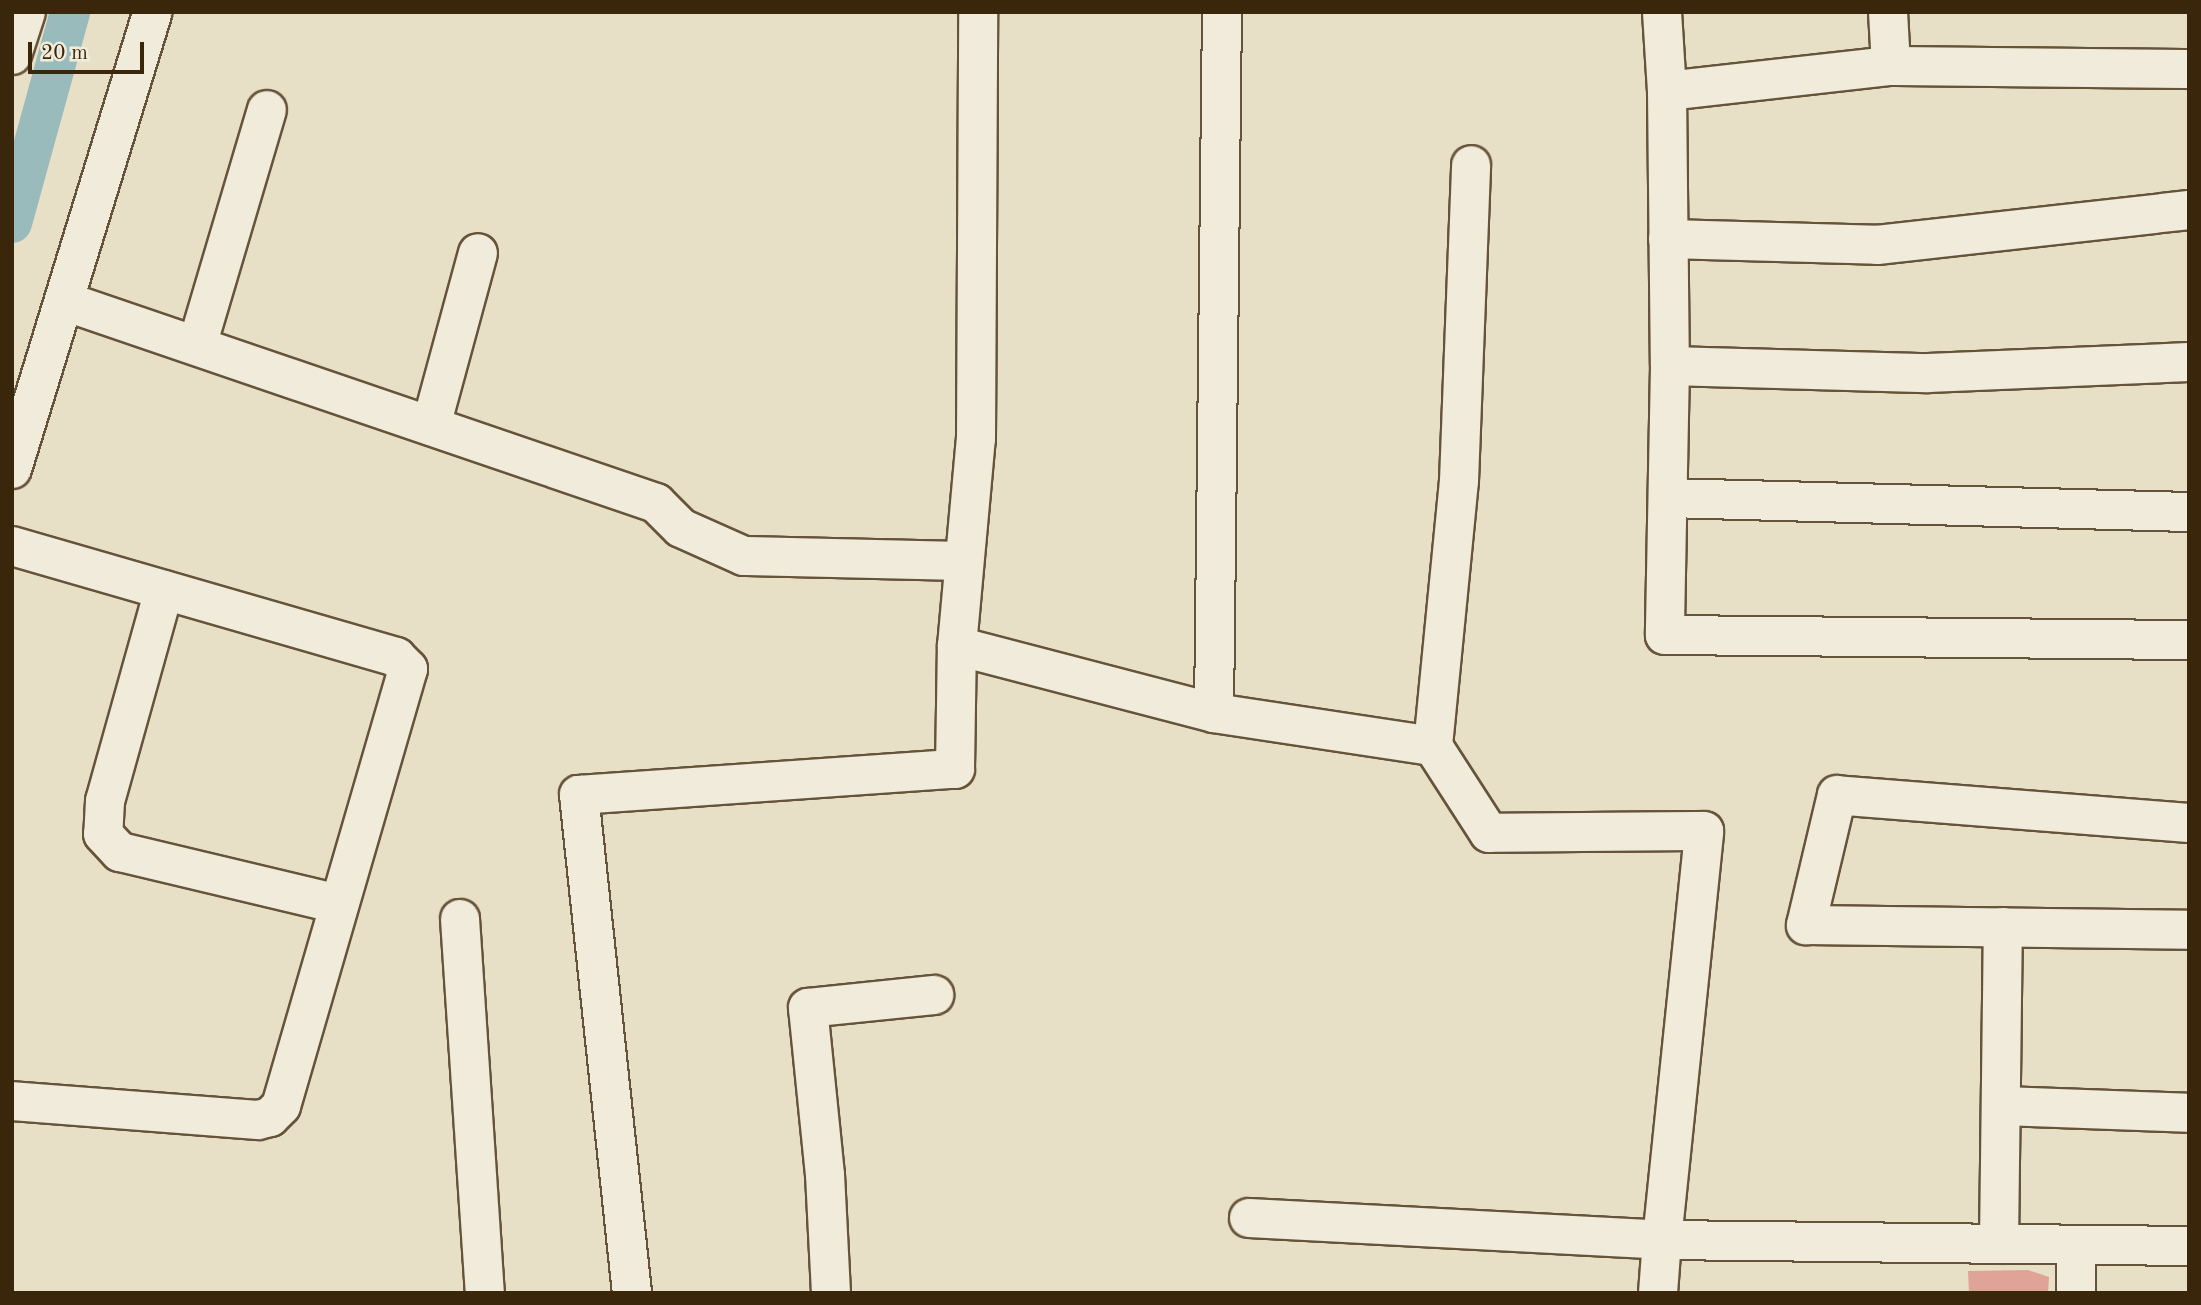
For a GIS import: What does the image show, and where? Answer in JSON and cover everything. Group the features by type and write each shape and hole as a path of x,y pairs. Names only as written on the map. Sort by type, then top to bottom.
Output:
{"street":[{"path":"12,55 26,12"},
{"path":"12,469 153,12"},
{"path":"632,1293 579,795 954,769 957,646 976,439 978,12"},
{"path":"1214,713 1222,12"},
{"path":"1662,12 1667,91 1670,366 1665,635 2189,640"},
{"path":"1888,12 1891,66"},
{"path":"1667,91 1891,66 2189,69"},
{"path":"197,346 267,110"},
{"path":"1471,165 1459,481 1433,746 1489,833 1704,831 1658,1293"},
{"path":"1668,239 1877,246 2189,210"},
{"path":"431,426 478,253"},
{"path":"64,301 656,503 681,528 744,556 964,561"},
{"path":"1670,366 1928,373 2189,362"},
{"path":"1668,498 2189,512"},
{"path":"12,546 396,657 408,669 281,1105 270,1117 258,1121 12,1101"},
{"path":"164,590 105,801 103,834 120,852 340,904"},
{"path":"957,646 1214,713 1433,746"},
{"path":"2189,823 1837,795 1806,925 2189,930"},
{"path":"460,919 485,1293"},
{"path":"1999,1244 2003,928"},
{"path":"831,1293 825,1175 808,1007 934,995"},
{"path":"2001,1105 2189,1113"},
{"path":"1249,1218 1662,1240 2189,1246"},
{"path":"2076,1245 2076,1293"}],"building":[{"path":"2028,1270 2049,1277 2048,1293 1969,1293 1968,1271"}],"waterway":[{"path":"12,223 70,12"}]}
